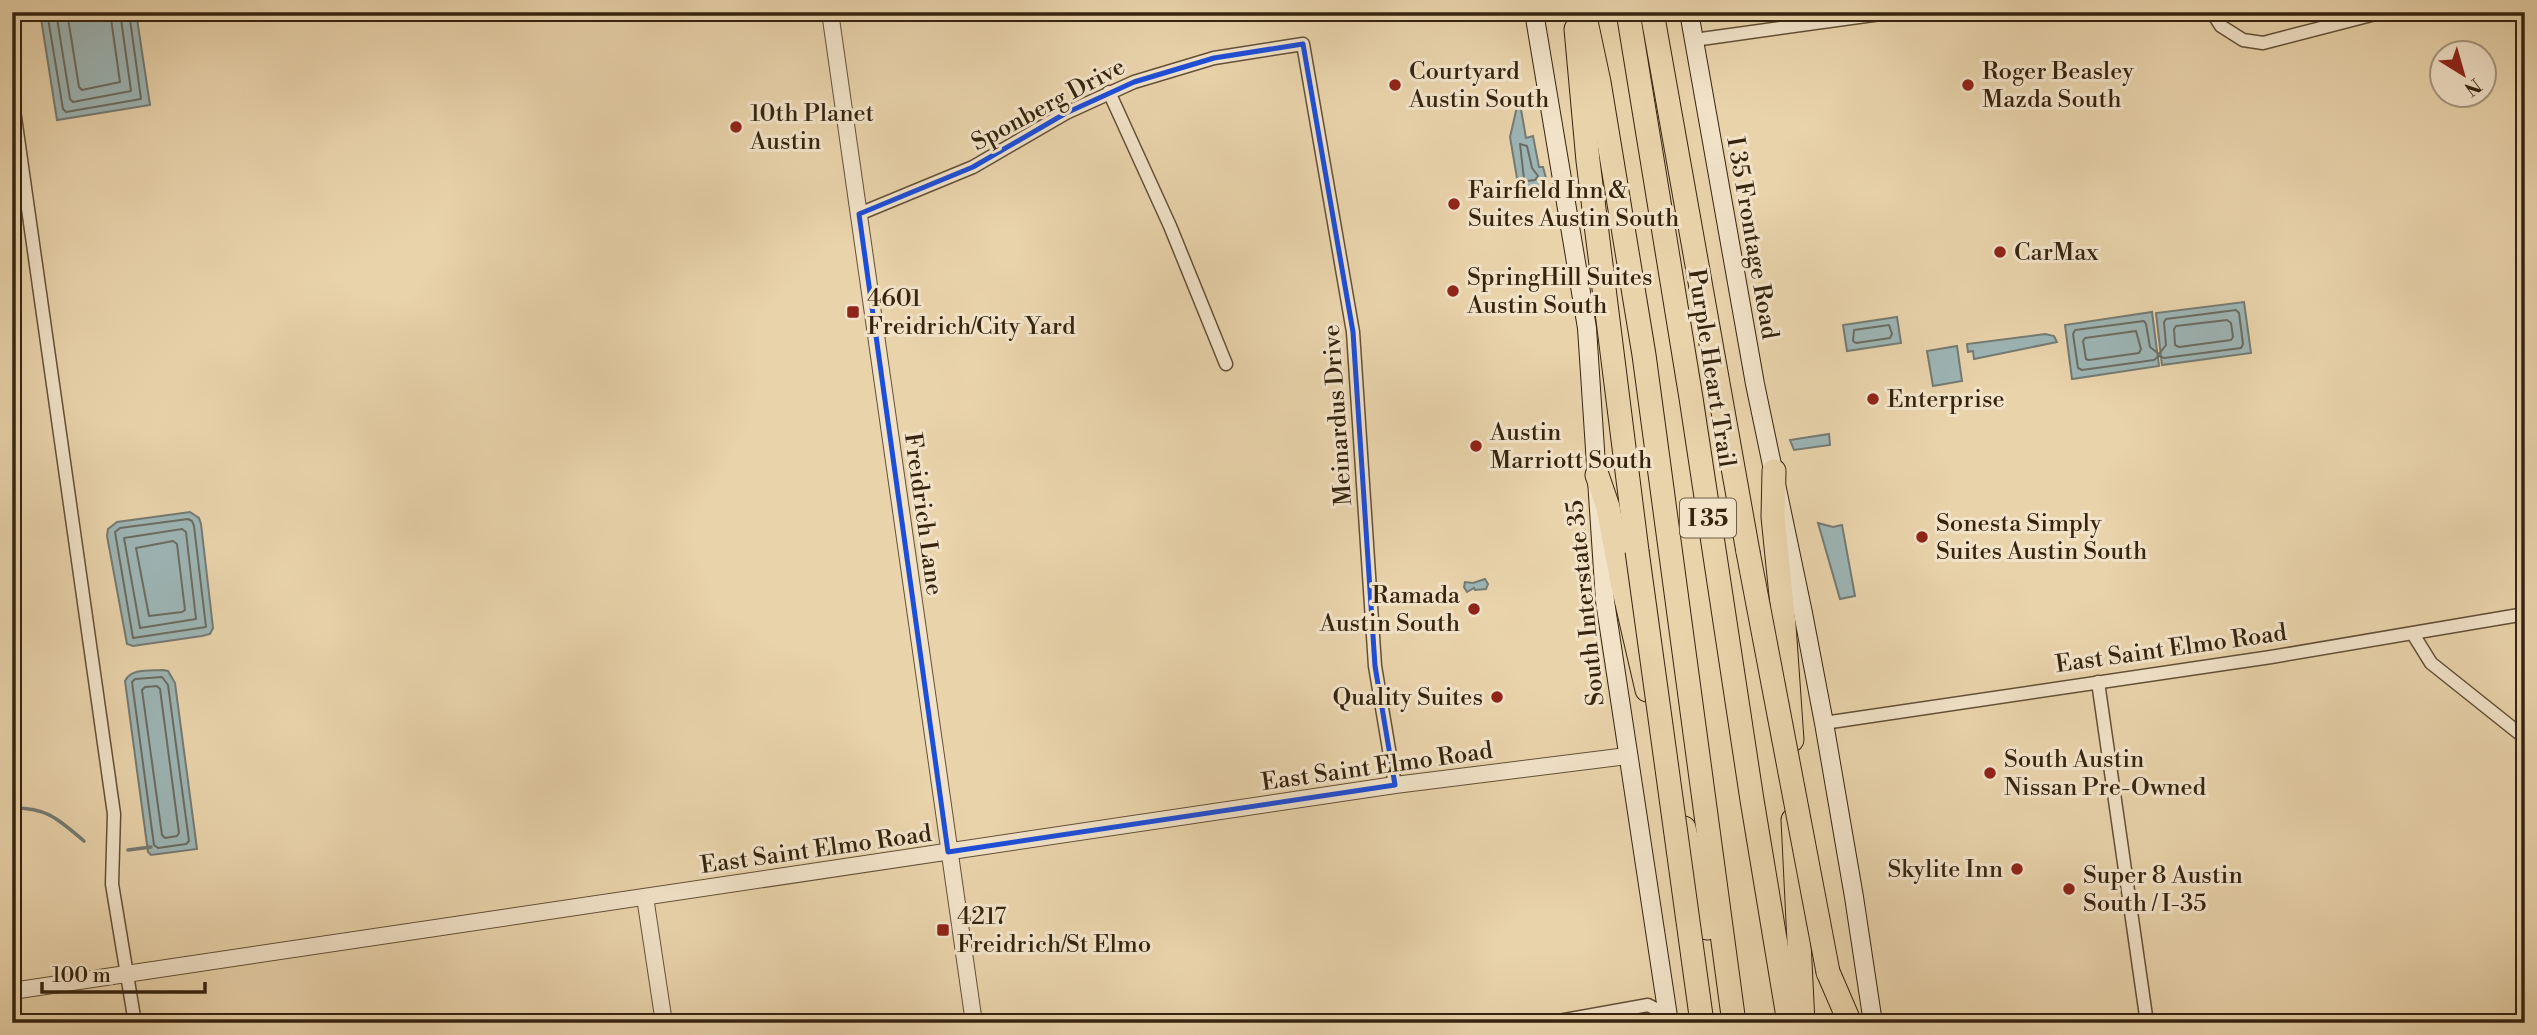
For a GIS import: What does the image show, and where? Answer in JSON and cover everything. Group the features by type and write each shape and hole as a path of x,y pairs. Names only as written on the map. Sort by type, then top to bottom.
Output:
{"highway":[{"path":"1575,12 1588,161 1637,551 1702,1023"},
{"name":"I 35","path":"1584,12 1599,82 1644,355 1734,1023"},
{"name":"Purple Heart Trail","path":"1628,12 1691,398 1747,773 1789,1023"},
{"path":"1652,12 1670,126 1828,972 1835,1023"},
{"path":"1774,471 1773,517 1784,625 1792,748 1793,867 1803,1023"},
{"path":"1597,475 1608,507 1649,703 1685,834 1711,947 1729,993"},
{"path":"1828,972 1850,1023"}],"main road":[{"name":"South Interstate 35","path":"1534,12 1587,328 1605,601 1663,1020"},
{"name":"I 35 Frontage Road","path":"1689,12 1755,384 1774,471"},
{"path":"1774,471 1824,723 1873,1023"}],"street":[{"name":"Freidrich Lane","path":"830,12 974,1023"},
{"path":"1694,40 1895,12"},
{"path":"2212,12 2221,26 2242,40 2263,43 2384,12"},
{"name":"Sponberg Drive","path":"859,214 973,167 1066,113 1155,74 1195,62 1303,44"},
{"name":"Meinardus Drive","path":"1303,44 1353,332 1375,666 1395,785"},
{"path":"1109,92 1170,226 1226,364"},
{"path":"12,96 114,814 112,884 135,1023"},
{"name":"East Saint Elmo Road","path":"1824,723 2413,634 2525,614"},
{"path":"2413,634 2431,663 2525,738"},
{"path":"2098,682 2147,1023"},
{"name":"East Saint Elmo Road","path":"12,991 1395,785 1627,756"},
{"path":"645,897 664,1023"},
{"path":"1548,1023 1648,1005 1663,1020"}],"highlighted area":[{"path":"1303,44 1353,332 1375,666 1395,785 948,852 859,214 973,167 1066,113 1134,82 1214,58"}],"water":[{"path":"40,12 136,12 150,105 57,120"},
{"path":"1519,98 1526,138 1533,136 1539,167 1543,167 1546,178 1541,186 1519,190 1510,137"},
{"path":"2244,302 2251,353 2162,365 2156,313"},
{"path":"2152,312 2159,366 2072,379 2065,325"},
{"path":"1897,317 1901,343 1847,351 1843,325"},
{"path":"2045,334 2054,336 2057,342 1974,359 1973,351 1968,352 1967,344"},
{"path":"1957,346 1962,381 1933,386 1927,351"},
{"path":"1829,434 1830,445 1794,450 1790,440"},
{"path":"190,512 199,518 201,524 213,628 210,634 202,636 133,646 127,644 107,536 108,529 117,522"},
{"path":"1818,523 1833,527 1842,525 1855,596 1840,599"},
{"path":"1485,579 1488,584 1486,589 1474,588 1467,592 1464,587 1465,582 1473,583"},
{"path":"168,671 175,683 197,849 151,855 148,852 125,681 136,672"}],"waterway":[{"path":"12,808 44,812 84,841"},
{"path":"128,850 151,847"}],"place":[{"name":"Courtyard Austin South","path":"1395,85"},
{"name":"Roger Beasley Mazda South","path":"1968,85"},
{"name":"10th Planet Austin","path":"736,127"},
{"name":"Fairfield Inn & Suites Austin South","path":"1454,204"},
{"name":"CarMax","path":"2000,252"},
{"name":"SpringHill Suites Austin South","path":"1453,291"},
{"name":"4601 Freidrich/City Yard","path":"853,312"},
{"name":"Enterprise","path":"1873,399"},
{"name":"Austin Marriott South","path":"1476,446"},
{"name":"Sonesta Simply Suites Austin South","path":"1922,537"},
{"name":"Ramada Austin South","path":"1474,609"},
{"name":"Quality Suites","path":"1497,697"},
{"name":"South Austin Nissan Pre-Owned","path":"1990,773"},
{"name":"Skylite Inn","path":"2017,869"},
{"name":"Super 8 Austin South / I-35","path":"2069,889"},
{"name":"4217 Freidrich/St Elmo","path":"943,930"}]}
